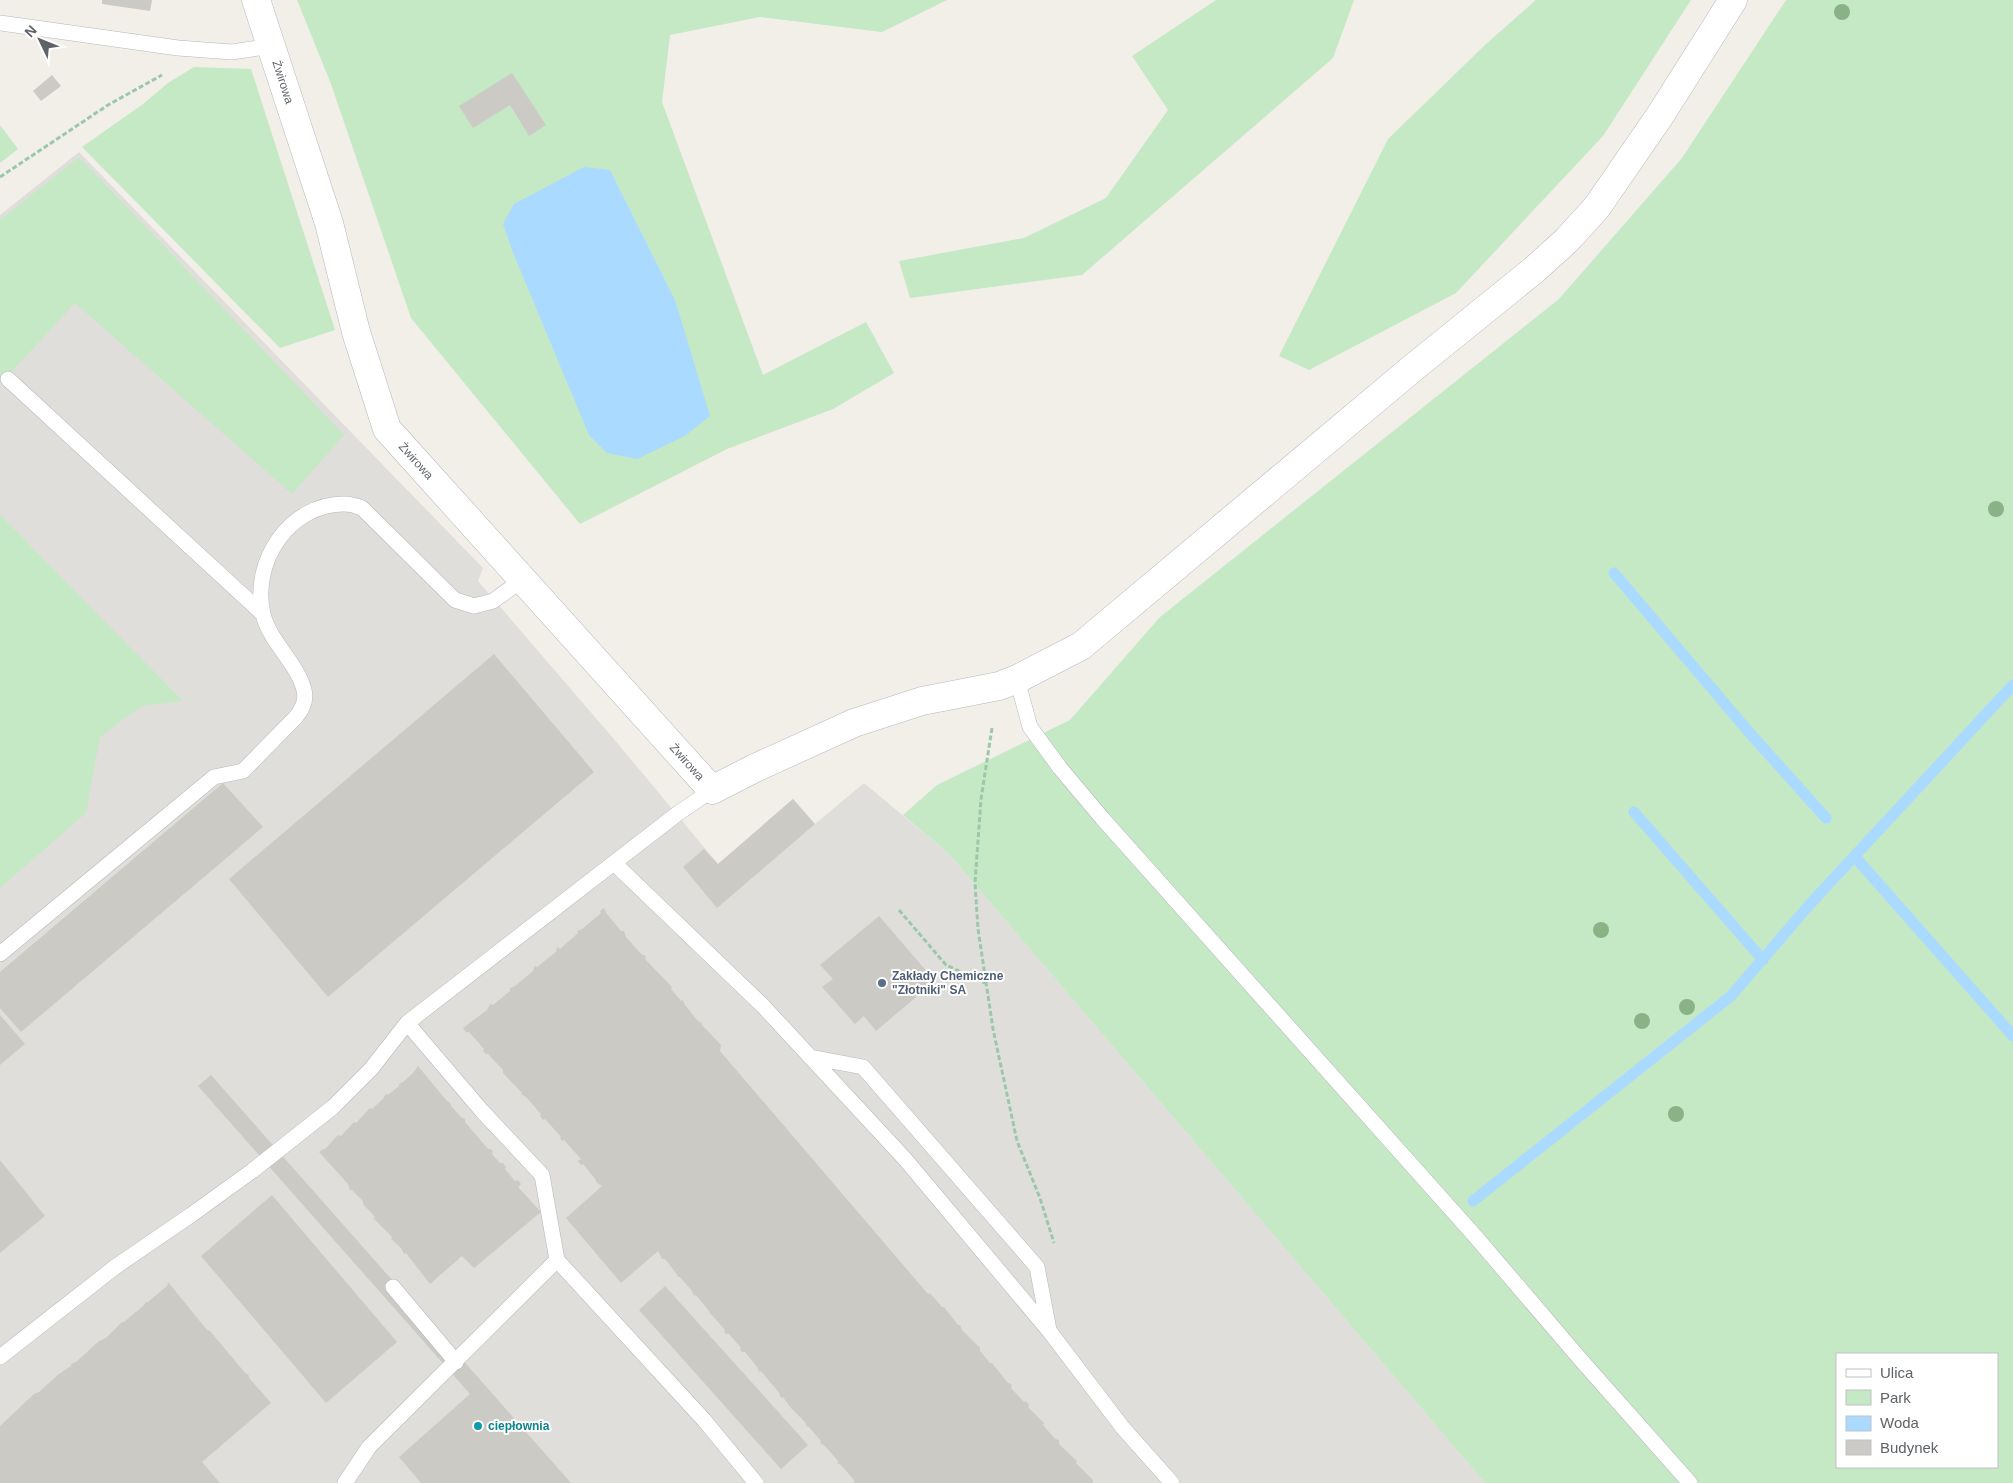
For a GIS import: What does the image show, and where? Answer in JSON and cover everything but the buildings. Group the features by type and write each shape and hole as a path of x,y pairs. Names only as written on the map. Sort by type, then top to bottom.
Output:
{"street":[{"name":"Żwirowa","path":"256,0 329,223 356,332 387,429 712,790 755,768 854,723 922,701 999,686 1017,679 1081,646 1406,374 1534,270 1567,240 1597,207 1661,114 1733,0"}],"lane":[{"path":"0,23 178,48 232,52 271,46"},
{"path":"8,379 263,614"},
{"path":"0,954 214,777 243,771 296,718 302,709 305,699 304,689 287,656 272,636 263,614 261,589 265,566 273,546 286,528 304,514 326,506 345,504 362,508 454,600 474,606 493,601 522,580"},
{"path":"1017,679 1030,727 1060,768 1147,869 1475,1236 1690,1483"},
{"path":"0,1357 115,1267 229,1188 333,1107 371,1069 407,1023 712,790"},
{"path":"614,863 763,1006 905,1160 1050,1332 1123,1428 1172,1483"},
{"path":"407,1023 482,1111 542,1175 557,1260 704,1420 756,1483"},
{"path":"810,1057 863,1067 1037,1267 1050,1332"},
{"path":"345,1483 369,1447 557,1260"},
{"path":"393,1288 456,1362"}],"path":[{"path":"0,177 108,105 166,73 178,48"},
{"path":"992,728 981,799 975,883 978,929 993,1029 1016,1141 1040,1198 1063,1269 1041,1287"},
{"path":"898,910 946,965 986,983"}],"shaded area":[{"name":"Zakłady Chemiczne \"Złotniki\" SA","path":"79,152 483,568 478,581 718,864 793,799 815,824 864,783 949,854 1485,1483 0,1483 0,215"}],"green space":[{"path":"297,0 947,0 882,32 760,17 670,35 662,102 763,375 866,322 894,373 833,409 727,449 580,524 411,318 331,84"},
{"path":"1216,0 1354,0 1333,58 1082,275 910,298 899,261 1024,238 1106,198 1168,110 1132,56"},
{"path":"1536,0 1691,0 1603,136 1456,293 1309,370 1279,356 1388,139 1485,45"},
{"path":"1786,0 2013,0 2013,1483 1485,1483 949,854 903,815 937,785 1070,720 1160,617 1559,299 1682,158"},
{"path":"194,67 251,69 335,330 280,348 82,147 143,104 168,83"},
{"path":"0,125 18,149 0,163"},
{"path":"79,157 344,435 292,494 75,303 0,384 0,220"},
{"path":"0,515 183,701 141,706 100,737 86,813 0,888"}],"water":[{"path":"584,167 610,170 675,300 710,416 685,436 637,459 607,453 589,435 503,224 514,204"}],"waterway":[{"path":"1614,573 1748,731 1826,818"},
{"path":"1473,1201 1731,996 1811,903 2013,685"},
{"path":"1634,812 1763,960"},
{"path":"1855,857 2013,1036"}],"place":[{"name":"Zakłady Chemiczne \"Złotniki\" SA","path":"882,983"},
{"name":"ciepłownia","path":"478,1426"}]}
